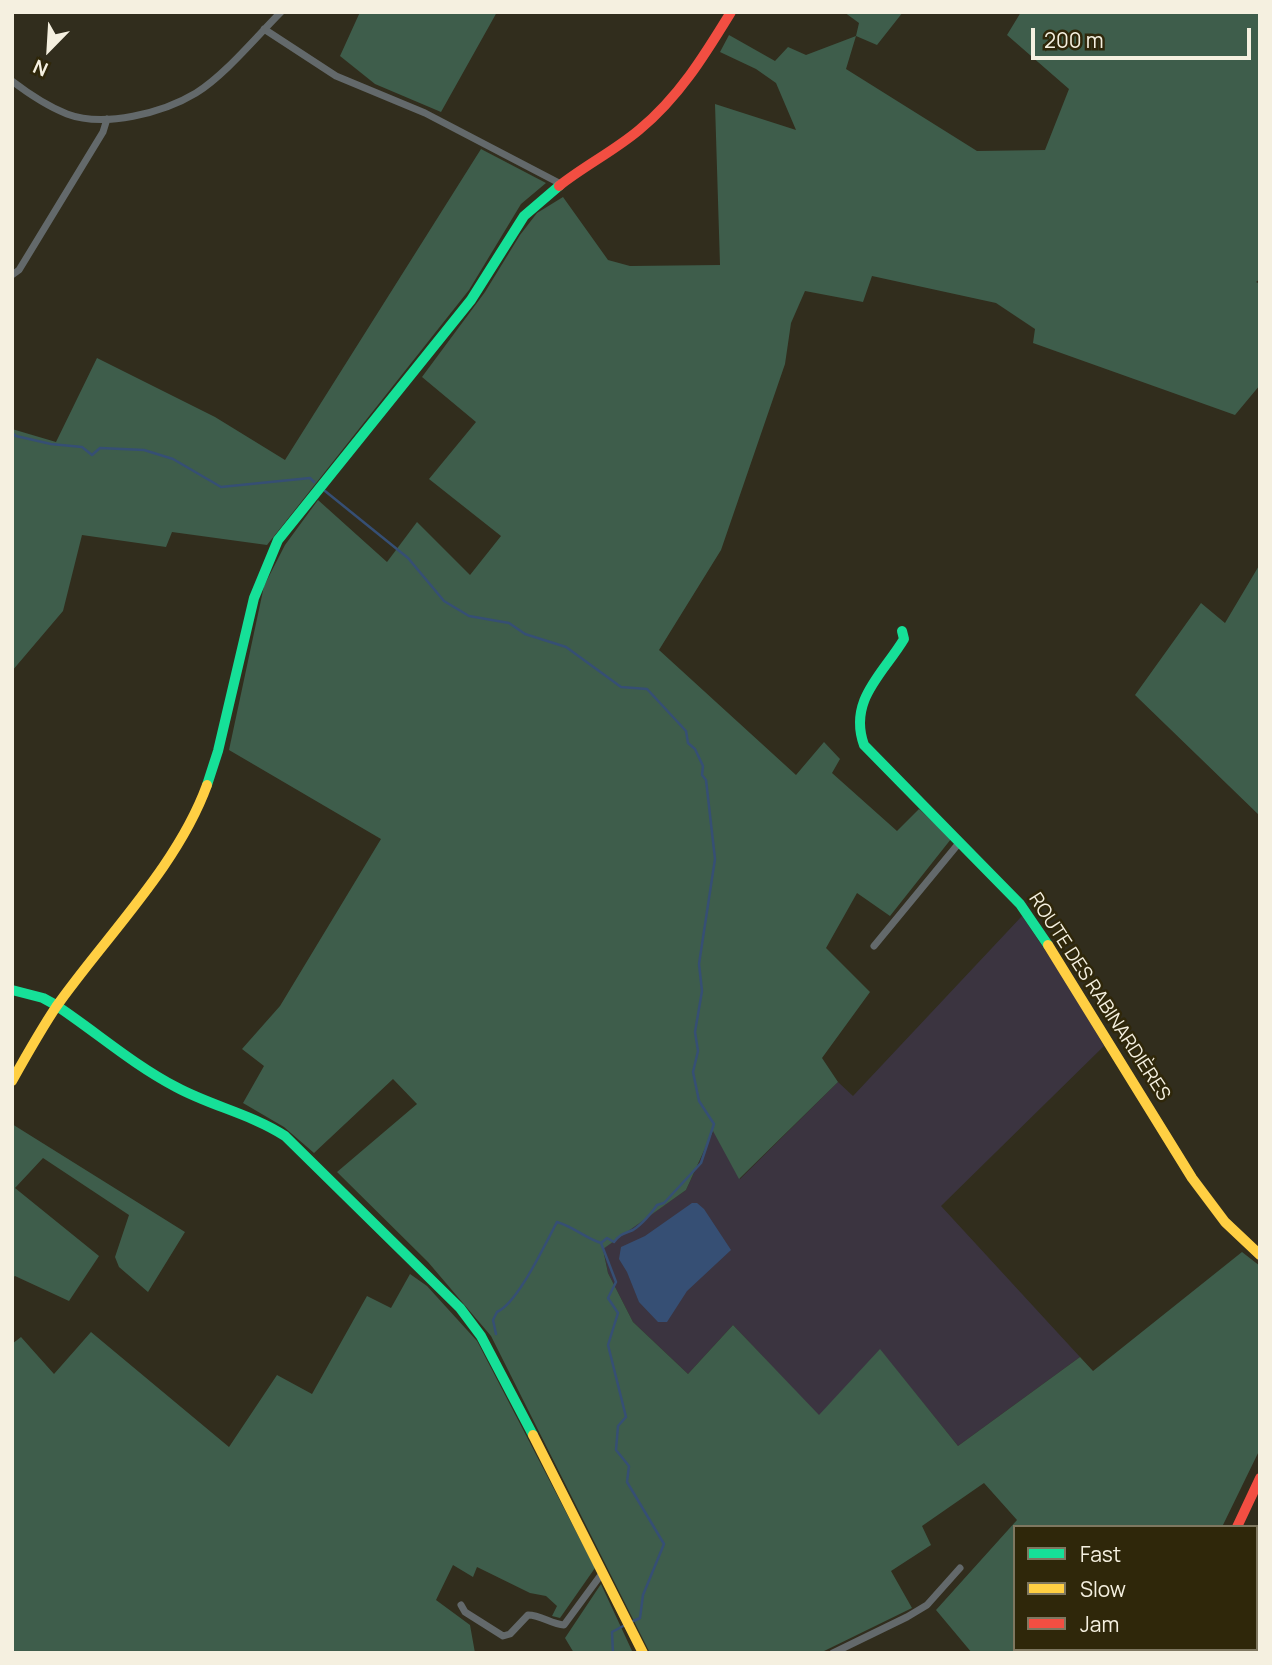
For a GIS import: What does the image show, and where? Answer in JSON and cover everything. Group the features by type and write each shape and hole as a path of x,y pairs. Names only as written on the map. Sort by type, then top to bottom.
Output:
{"street":[{"path":"12,81 31,96 70,115 107,119 145,114 197,92 215,78 281,12"},
{"path":"12,1081 57,1006 170,856 196,814 209,782 222,736 254,590 263,566 278,540 471,300 524,215 561,184 637,132 661,110 695,71 731,12"},
{"path":"264,29 336,76 425,113 561,184"},
{"path":"12,275 26,259 103,132 107,119"},
{"name":"ROUTE DES RABINARDIÈRES","path":"902,631 904,639 895,656 861,705 857,731 864,745 1020,904 1064,969 1192,1178 1225,1222 1260,1255"},
{"path":"874,946 959,843"},
{"path":"12,990 43,998 57,1006 173,1087 256,1118 277,1130 426,1272 460,1308 481,1336 503,1374 643,1653"},
{"path":"1238,1525 1260,1478"},
{"path":"833,1653 917,1611 936,1595 960,1568"},
{"path":"461,1605 465,1612 503,1636 510,1634 528,1615 537,1615 554,1624 564,1625 603,1572"}],"shaded area":[{"path":"1022,916 1067,983 1104,1046 941,1206 1080,1357 958,1446 880,1350 819,1416 733,1325 688,1374 633,1322 608,1273 603,1248 686,1190 714,1130 740,1179 838,1082 853,1096"}],"green space":[{"path":"360,12 497,12 441,112 375,84 340,56"},
{"path":"844,12 903,12 877,45 856,36 859,23"},
{"path":"1021,12 1260,12 1260,279 1256,282 1260,284 1260,385 1235,415 1033,343 1035,329 996,303 872,276 863,302 805,291 791,323 785,364 721,550 659,650 796,775 824,742 840,759 832,773 897,831 919,809 951,839 890,916 857,893 826,948 870,992 822,1058 838,1082 739,1179 713,1131 686,1190 603,1249 608,1273 633,1322 688,1374 733,1325 819,1415 880,1349 958,1446 1080,1357 1093,1371 1242,1252 1260,1266 1260,1449 1223,1525 1013,1525 1013,1651 1162,1651 1161,1653 972,1653 936,1610 1017,1520 984,1483 922,1526 931,1545 891,1571 912,1608 820,1653 650,1653 491,1336 428,1262 337,1172 417,1104 393,1079 314,1153 284,1127 243,1103 264,1066 242,1049 280,1006 381,839 229,750 264,586 285,545 318,500 387,562 417,522 470,575 501,536 429,479 476,422 422,377 485,292 520,235 537,213 563,197 608,260 630,266 720,265 715,104 796,130 776,83 756,69 720,52 729,35 775,61 788,47 806,55 856,36 846,69 977,151 1045,150 1069,89 1007,35"},
{"path":"481,149 546,183 521,204 469,290 267,545 172,532 166,547 82,535 63,611 12,671 12,429 56,442 97,358 215,417 285,460"},
{"path":"1260,564 1260,816 1135,695 1201,603 1225,623"},
{"path":"12,1124 185,1232 148,1292 119,1267 115,1257 129,1215 43,1158 15,1188 99,1256 69,1301 15,1276 12,1278"},
{"path":"410,1274 427,1286 477,1341 595,1568 560,1618 552,1616 557,1606 546,1596 530,1593 477,1567 473,1577 453,1565 436,1600 470,1625 475,1653 12,1653 12,1344 21,1337 54,1374 91,1332 229,1447 277,1375 312,1394 367,1296 391,1308"},
{"path":"601,1584 633,1653 574,1653 565,1638"}],"water":[{"path":"692,1203 697,1203 704,1209 731,1250 687,1291 667,1322 658,1322 639,1302 619,1259 621,1247 645,1236"}],"waterway":[{"path":"12,433 51,444 82,447 92,455 100,448 144,450 173,459 221,487 310,478 314,482"},
{"path":"325,491 408,558 444,601 469,616 509,623 525,634 566,647 621,687 647,689 686,731 688,743 695,749 706,780 715,859 699,964 702,991 695,1032 698,1051 693,1072 699,1101 714,1124 701,1163 664,1203 657,1205 639,1225 614,1242 607,1238 601,1243 557,1222 522,1285 514,1297 497,1312 493,1320 496,1334"},
{"path":"601,1243 616,1282 608,1298 618,1313 608,1345 626,1417 618,1426 616,1450 629,1466 627,1482 664,1544 643,1595 640,1618 631,1622"},
{"path":"613,1653 612,1632 625,1625"}],"traffic: fast":[{"path":"207,785 218,751 254,598 278,540 471,300 524,216 559,186"},
{"path":"902,631 904,639 864,701 860,729 864,745 1020,904 1048,945"},
{"path":"12,990 43,998 54,1004 129,1058 176,1087 259,1122 285,1136 460,1308 481,1336 533,1435"}],"traffic: slow":[{"path":"12,1081 56,1007 159,873 194,815 207,785"},
{"path":"1048,945 1192,1178 1225,1222 1260,1255"},
{"path":"533,1435 643,1653"}],"traffic: jam":[{"path":"559,186 629,138 666,104 690,75 731,12"},
{"path":"1238,1525 1260,1478"}]}
